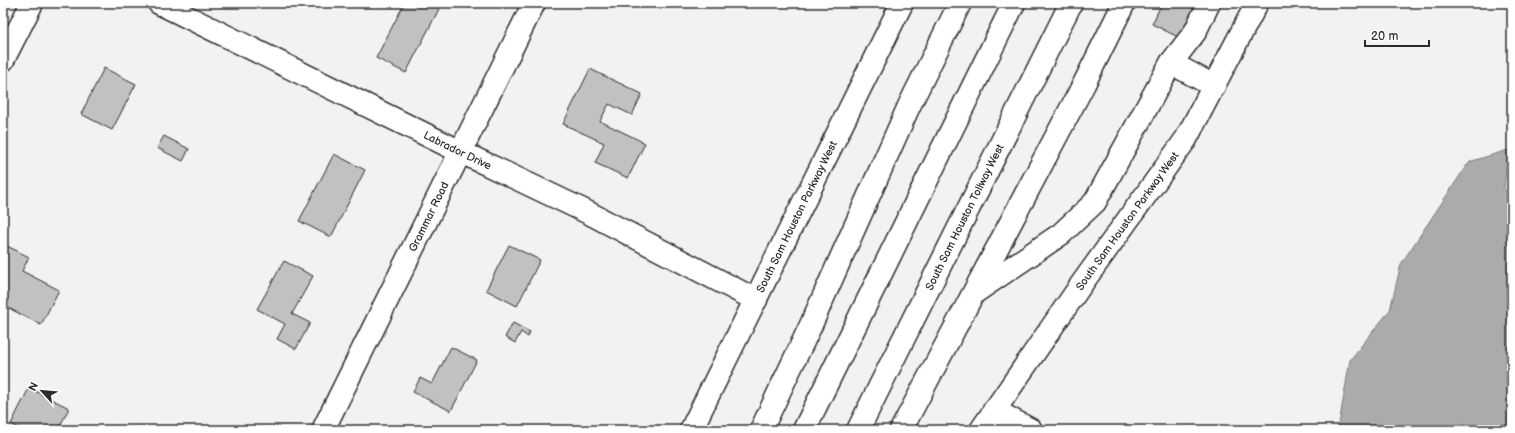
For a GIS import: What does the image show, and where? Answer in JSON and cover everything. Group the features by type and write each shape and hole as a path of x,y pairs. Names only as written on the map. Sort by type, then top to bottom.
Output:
{"main road":[{"path":"3,60 32,3"},
{"name":"Labrador Drive","path":"159,3 461,152 589,213 756,300"},
{"name":"Grammar Road","path":"323,430 534,3"},
{"name":"South Sam Houston Parkway West","path":"691,430 902,3"},
{"path":"761,430 813,320 909,106 960,3"},
{"path":"804,430 1014,3"},
{"name":"South Sam Houston Tollway West","path":"858,430 1070,3"},
{"path":"901,430 1084,84 1124,3"},
{"path":"974,293 1061,234 1095,202 1171,63 1195,32 1209,3"},
{"name":"South Sam Houston Parkway West","path":"981,430 1083,282 1186,139 1257,3"},
{"path":"1171,63 1214,86"},
{"path":"994,410 1031,430"}],"shaded area":[{"path":"1508,150 1504,189 1512,195 1512,430 1338,430 1350,360 1390,310 1401,264 1469,162"}],"building":[{"path":"402,3 442,3 406,73 376,58 404,4"},
{"path":"1162,3 1198,3 1180,38 1152,24"},
{"path":"104,68 136,84 112,130 81,114"},
{"path":"590,69 642,94 632,115 609,104 600,121 645,143 628,178 595,163 604,143 563,124"},
{"path":"164,136 189,149 183,161 157,148"},
{"path":"334,154 365,170 331,237 299,221"},
{"path":"3,244 29,257 22,271 59,290 41,325 3,305"},
{"path":"509,245 540,260 517,306 486,290"},
{"path":"284,261 313,276 292,314 310,323 296,349 277,339 285,324 257,309"},
{"path":"513,323 530,332 528,337 521,332 515,343 505,337"},
{"path":"451,347 477,360 451,411 413,392 420,378 432,384"},
{"path":"29,388 69,408 58,430 23,430 11,424"}]}
